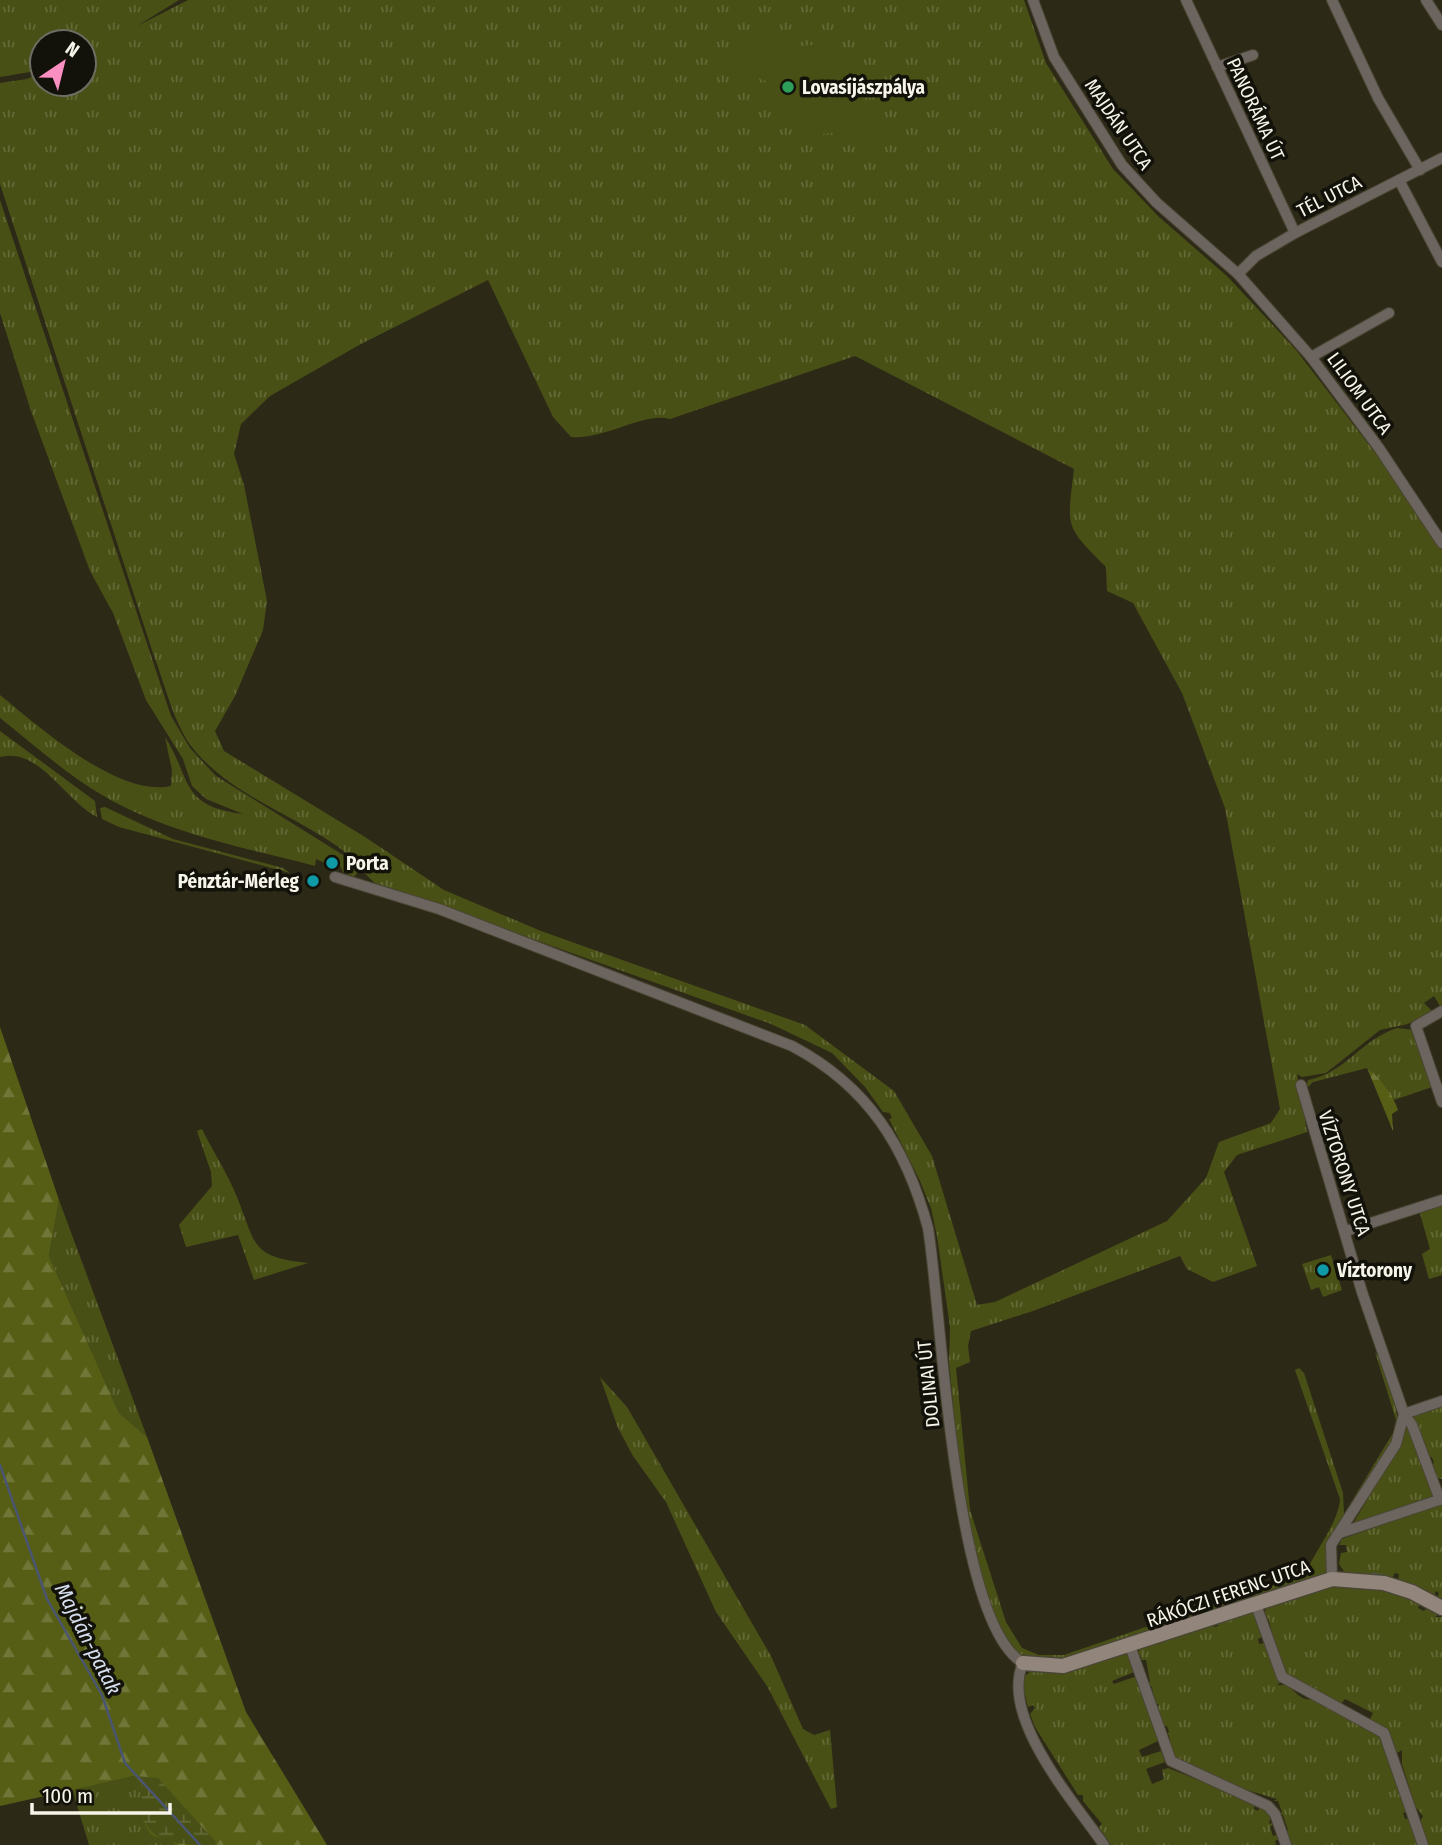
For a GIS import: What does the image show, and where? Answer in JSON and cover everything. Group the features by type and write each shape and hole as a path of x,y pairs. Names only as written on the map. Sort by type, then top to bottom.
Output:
{"street":[{"name":"MAJDÁN UTCA","path":"1033,0 1054,57 1122,165 1157,203 1238,274"},
{"name":"PANORÁMA ÚT","path":"1186,0 1294,233"},
{"path":"1332,0 1378,98 1420,170"},
{"path":"1426,0 1442,26"},
{"path":"1217,67 1253,55"},
{"name":"TÉL UTCA","path":"1238,274 1256,256 1294,233 1442,158"},
{"path":"1399,180 1442,262"},
{"name":"LILIOM UTCA","path":"1238,274 1311,357 1379,448 1442,543"},
{"path":"1311,357 1389,313"},
{"name":"DOLINAI ÚT","path":"335,877 439,909 745,1025 825,1064 865,1101 897,1148 919,1195 934,1263 960,1510 987,1608 1005,1646 1023,1664"},
{"path":"1442,1011 1416,1026 1442,1102"},
{"name":"VÍZTORONY UTCA","path":"1301,1085 1362,1292 1404,1414 1412,1425 1441,1499"},
{"path":"1346,1231 1442,1200"},
{"path":"1332,1579 1331,1545 1396,1444 1404,1414 1442,1401"},
{"path":"1340,1534 1441,1499"},
{"name":"RÁKÓCZI FERENC UTCA","path":"1023,1664 1063,1666 1332,1579 1384,1583 1412,1592 1442,1608"},
{"path":"1256,1605 1282,1677 1384,1733 1423,1845"},
{"path":"1130,1646 1171,1761 1269,1806 1275,1814 1286,1845"},
{"path":"1023,1664 1018,1680 1019,1697 1034,1739 1104,1845"}],"green space":[{"path":"0,0 179,0 137,26 188,0 1024,0 1046,63 1113,169 1159,217 1228,277 1296,350 1393,476 1442,550 1442,1005 1440,1006 1434,996 1424,1003 1432,1011 1408,1024 1380,1030 1326,1073 1302,1077 1297,1074 1307,1132 1237,1155 1224,1172 1257,1266 1213,1282 1187,1269 1180,1256 1033,1311 971,1331 968,1346 970,1362 956,1368 970,1510 1006,1622 1022,1648 1039,1655 1064,1655 1306,1572 1331,1526 1340,1499 1295,1370 1299,1368 1304,1373 1343,1493 1344,1514 1393,1433 1396,1420 1375,1352 1392,1391 1398,1433 1331,1536 1326,1576 1302,1581 1064,1662 1024,1658 1008,1644 993,1613 964,1514 949,1362 950,1327 937,1236 931,1208 889,1119 892,1118 890,1113 883,1112 865,1087 832,1053 771,1024 375,883 337,846 244,792 195,751 181,730 166,691 0,184 0,83 28,79 28,98 98,98 98,28 28,28 28,72 0,77","holes":["488,280 553,417 571,437 597,434 648,419 670,419 855,356 1074,469 1070,515 1076,533 1106,567 1107,591 1133,603 1182,693 1225,808 1280,1109 1271,1123 1219,1142 1206,1178 1167,1221 995,1302 977,1305 932,1156 894,1091 805,1025 541,931 444,890 365,837 224,751 215,731 235,696 263,630 267,601 244,485 234,454 241,424 270,396 359,345"]},
{"name":"Lovasíjászpálya","path":"755,23 787,49 818,45 832,47 843,51 851,59 856,70 852,103 883,128 869,145 852,131 819,134 773,98 766,81 722,65"},
{"path":"0,200 171,716 190,748 216,776 356,863 357,873 354,877 343,872 338,861 329,857 325,863 316,859 315,866 234,846 152,820 102,795 76,778 0,718 0,695 80,757 104,771 150,787 171,786 172,770 165,737 197,797 222,810 243,814 206,799 192,786 183,759 146,700 113,613 90,571 31,411 0,313"},
{"path":"0,731 95,801 97,817 40,767 14,756 0,757"},
{"path":"105,807 173,839 283,868 290,873 119,827 102,819 100,808"},
{"path":"0,1027 59,1200 49,1256 119,1413 147,1437 246,1712 327,1845 175,1845 149,1832 142,1812 141,1783 134,1776 0,1806"},
{"path":"1397,1028 1413,1030 1435,1086 1394,1100 1367,1068 1313,1082 1306,1089 1308,1080 1333,1071 1373,1040"},
{"path":"1367,1068 1381,1081 1396,1105 1398,1110 1392,1114 1393,1131"},
{"path":"202,1129 229,1180 258,1245 275,1257 308,1263 254,1280 238,1235 186,1247 179,1225 212,1186 211,1172 197,1131"},
{"path":"59,1200 147,1437 119,1413 49,1256"},
{"path":"1442,1201 1442,1275 1429,1279 1422,1254 1430,1249 1419,1210"},
{"path":"1331,1255 1342,1290 1323,1297 1319,1287 1311,1290 1302,1264"},
{"path":"600,1377 627,1407 771,1656 803,1729 814,1735 830,1730 837,1807 831,1809 767,1686 716,1612 666,1502 633,1456 618,1428"},
{"path":"1442,1403 1442,1479 1436,1478 1431,1465 1434,1463 1432,1457 1429,1458 1410,1415"},
{"path":"1407,1421 1436,1495 1353,1524 1397,1448"},
{"path":"1442,1504 1442,1602 1437,1599 1439,1593 1436,1591 1433,1597 1398,1581 1399,1574 1395,1573 1391,1580 1346,1574 1339,1564 1341,1553 1347,1552 1346,1545 1339,1545 1342,1539"},
{"path":"1334,1585 1365,1590 1369,1585 1421,1601 1418,1608 1424,1611 1430,1605 1440,1612 1435,1617 1442,1617 1442,1845 1428,1845 1420,1822 1423,1816 1415,1806 1402,1764 1402,1750 1397,1753 1386,1729 1370,1719 1373,1713 1345,1699 1341,1704 1282,1671 1268,1617 1267,1625 1264,1615 1267,1606"},
{"path":"1249,1611 1255,1614 1262,1637 1258,1639 1259,1644 1265,1643 1275,1674 1281,1682 1277,1685 1286,1685 1301,1697 1314,1699 1382,1736 1408,1811 1403,1813 1405,1819 1411,1818 1419,1845 1292,1845 1285,1832 1288,1830 1283,1815 1279,1814 1282,1812 1278,1801 1274,1801 1277,1799 1240,1788 1173,1757 1167,1742 1170,1741 1169,1735 1165,1735 1169,1732 1167,1726 1163,1727 1157,1711 1159,1704 1154,1704 1152,1687 1147,1684 1150,1682 1146,1660 1142,1660 1138,1652 1141,1647 1212,1623 1214,1627 1218,1626 1217,1621"},
{"path":"1126,1652 1134,1672 1112,1681 1114,1684 1137,1676 1158,1741 1139,1750 1142,1757 1161,1751 1165,1762 1146,1769 1152,1784 1164,1779 1162,1770 1168,1768 1254,1802 1254,1809 1258,1811 1260,1806 1271,1816 1269,1824 1275,1822 1270,1827 1273,1836 1277,1835 1279,1839 1275,1841 1276,1845 1111,1845 1099,1827 1102,1824 1083,1801 1083,1795 1078,1795 1035,1727 1030,1714 1035,1708 1033,1705 1028,1707 1023,1687 1025,1676 1031,1671"},
{"path":"135,1776 141,1783 142,1812 146,1826 155,1836 175,1845 89,1845 72,1789"},
{"path":"135,1776 158,1778 216,1842 215,1845 169,1841 149,1829 143,1818 142,1783"}],"waterway":[{"name":"Majdán-patak","path":"0,1465 47,1599 102,1695 125,1763 200,1845"},
{"path":"1373,1574 1384,1576"}],"place":[{"name":"Lovasíjászpálya","path":"788,87"},
{"name":"Porta","path":"332,863"},
{"name":"Pénztár-Mérleg","path":"313,881"},
{"name":"Víztorony","path":"1323,1270"}]}
